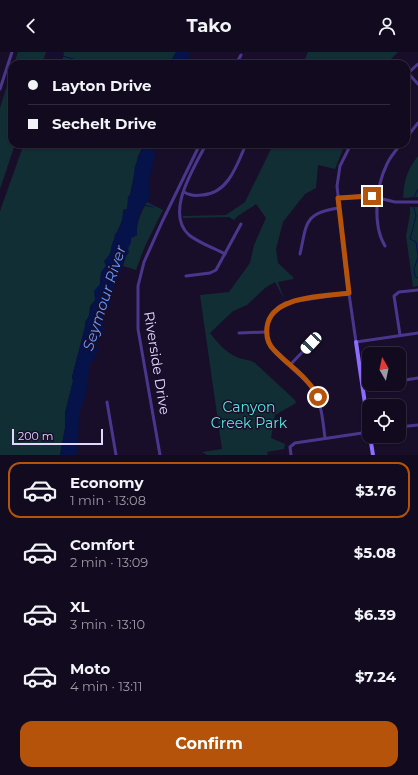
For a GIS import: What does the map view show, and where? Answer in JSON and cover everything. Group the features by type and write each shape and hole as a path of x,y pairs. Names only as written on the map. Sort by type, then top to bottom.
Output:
{"street":[{"path":"238,60 241,55"},
{"path":"0,89 8,64"},
{"path":"410,71 418,64"},
{"path":"410,77 418,84"},
{"path":"410,133 418,123"},
{"name":"Riverside Drive","path":"160,455 138,329 137,294 144,262 198,148"},
{"path":"204,148 188,182 178,212 183,227 194,238 225,254"},
{"path":"184,192 191,196 206,195 222,188 229,180 244,148"},
{"path":"348,148 338,173 338,198 349,293 362,380"},
{"path":"385,246 381,238 377,197 387,164 398,148"},
{"path":"182,180 188,182"},
{"path":"338,198 361,195 402,203 418,202"},
{"path":"300,254 303,232 313,218 319,212 339,208"},
{"path":"186,276 213,272 225,254 241,224"},
{"path":"400,335 394,296 399,292 418,290"},
{"path":"325,438 320,405 315,392 310,385 273,349 266,332 271,315 278,307 285,304 349,293"},
{"path":"239,333 266,332"},
{"path":"356,342 418,333"},
{"path":"290,365 311,343"},
{"path":"406,380 418,378"},
{"path":"108,402 116,455"},
{"path":"406,427 418,425"},
{"path":"290,455 292,444 362,432"},
{"path":"371,443 373,455"}],"green space":[{"path":"18,52 46,52 43,60 15,60"},
{"path":"64,52 176,52 171,60 63,60"},
{"path":"308,52 398,52 390,60 305,60"},
{"path":"8,83 8,148 14,148 0,189 0,108"},
{"path":"23,148 142,148 138,156 127,209 123,210 123,218 112,244 111,255 105,261 106,266 101,273 100,284 95,300 90,306 89,317 85,322 65,413 65,428 60,455 0,455 0,211"},
{"name":"Canyon Creek Park","path":"269,148 343,148 335,169 318,165 316,188 305,194 283,222 276,249 278,263 293,277 293,279 278,282 284,299 275,282 265,288 247,305 233,311 210,333 229,353 255,363 295,400 296,403 275,415 271,438 285,444 284,449 267,452 268,455 207,455 202,452 222,449 200,295 229,292 250,263 254,245 266,218 256,204 234,220 229,217 183,218 183,216 226,215 245,202 271,149"},
{"path":"418,156 418,197 403,198 407,176 411,166"},
{"path":"147,202 163,210 145,246 136,270 123,266 131,238 137,235 138,222"},
{"path":"410,207 418,207 418,286 413,287 406,236"}],"water":[{"path":"176,52 190,52 188,54 189,59 171,60"},
{"name":"Seymour River","path":"142,148 155,148 149,181 150,199 139,215 137,235 131,238 131,243 128,248 129,252 125,258 121,274 115,282 110,302 103,318 103,330 96,342 99,349 94,360 90,363 86,393 79,414 76,455 60,455 65,428 65,413 85,322 95,300 94,291 100,284 101,272 106,266 104,261 109,255 115,239 114,236 121,224 123,210 127,209 128,197 132,191 135,166"}],"waterway":[{"path":"48,52 77,60"},
{"path":"414,197 418,189"},
{"path":"144,205 153,207"},
{"path":"414,207 416,216 410,239 416,242 418,256"},
{"path":"418,257 414,269 415,276 418,278"}],"route":[{"path":"318,397 310,385 273,349 267,337 266,332 268,324 274,311 278,307 285,304 293,301 349,293 338,198 361,195 372,196"}]}
